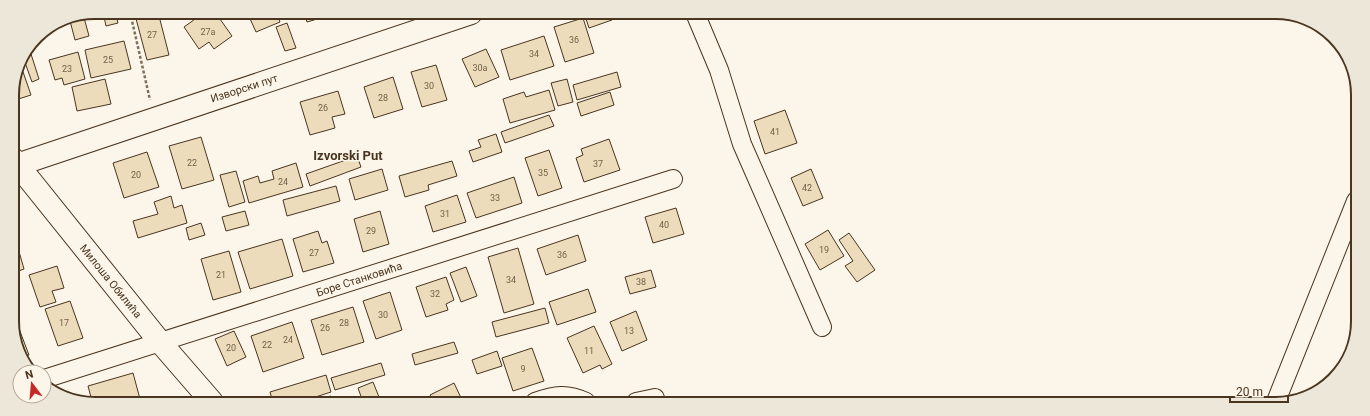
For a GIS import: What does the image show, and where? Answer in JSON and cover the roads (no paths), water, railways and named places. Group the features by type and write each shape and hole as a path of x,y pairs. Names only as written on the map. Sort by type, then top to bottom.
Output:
{"main road":[{"name":"Изворски пут","path":"19,161 154,118 453,19"},
{"name":"Милоша Обилића","path":"19,167 160,342 208,397"}],"street":[{"path":"698,19 718,70 742,144 822,327"},
{"name":"Боре Станковића","path":"52,376 674,179"},
{"path":"1277,397 1351,213"},
{"path":"554,397 568,395 573,397"}],"district":[{"name":"Izvorski Put","path":"348,155"}]}
